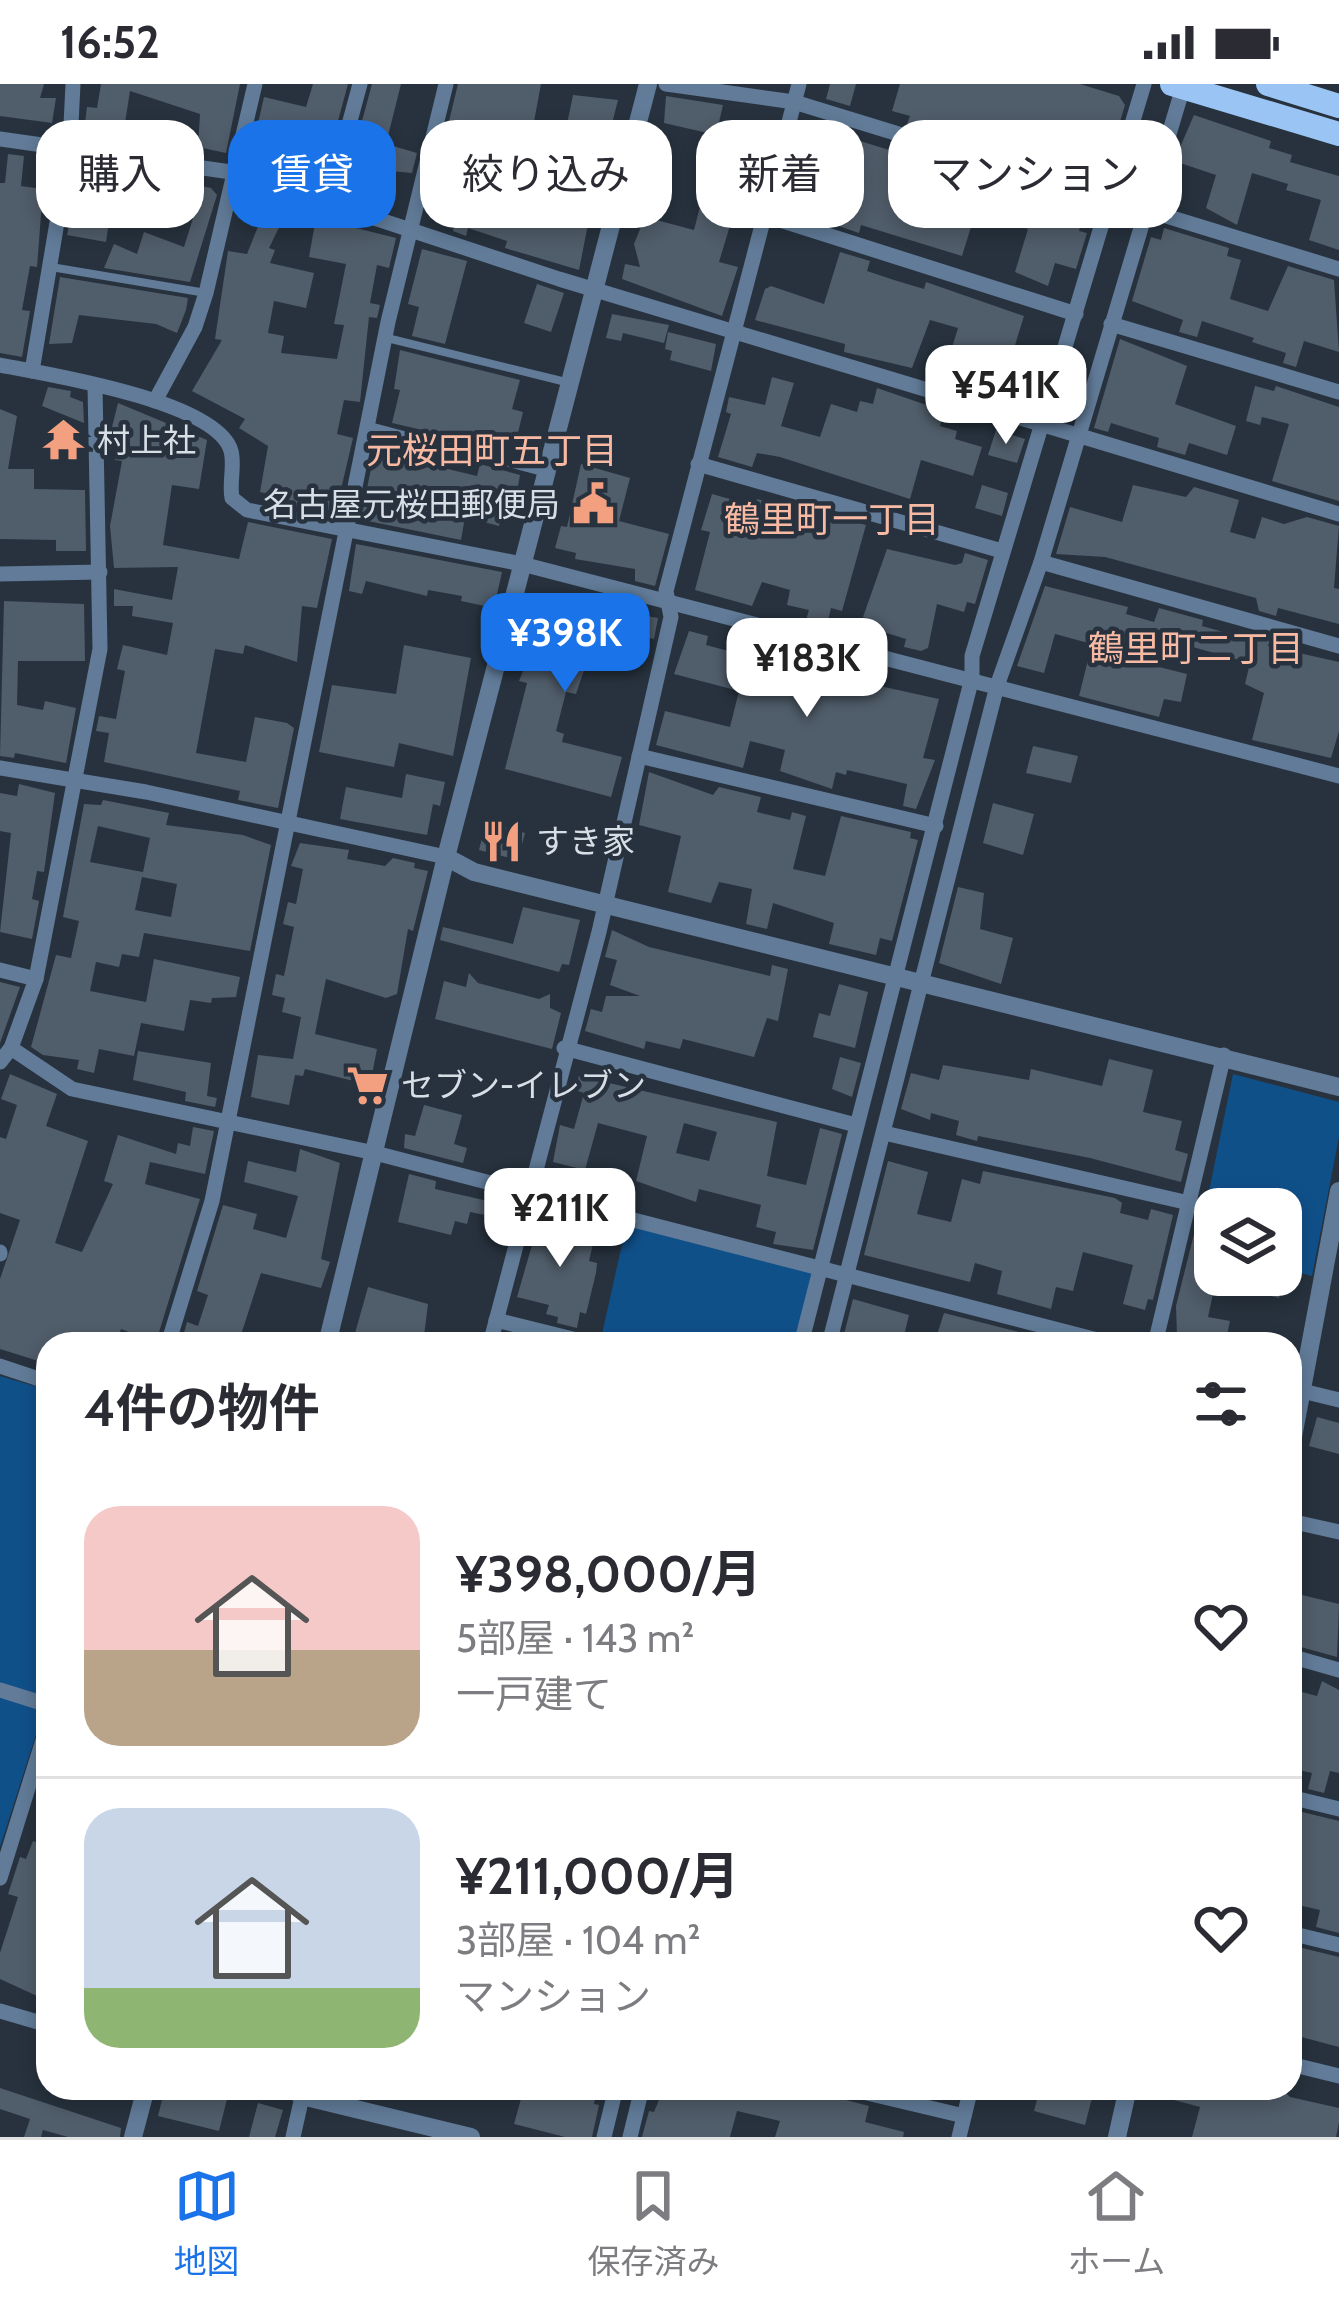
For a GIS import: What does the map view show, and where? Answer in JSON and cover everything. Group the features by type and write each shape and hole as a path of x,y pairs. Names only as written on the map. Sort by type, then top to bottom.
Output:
{"main road":[{"path":"1268,84 1339,106"},
{"path":"1180,85 1339,134"}],"street":[{"path":"71,120 73,84"},
{"path":"248,120 255,84"},
{"path":"350,120 360,84"},
{"path":"437,120 446,84"},
{"path":"639,120 648,84"},
{"path":"666,84 794,102 888,132"},
{"path":"789,120 799,84"},
{"path":"1133,120 1144,84"},
{"path":"1170,120 1180,85"},
{"path":"0,139 36,143"},
{"path":"172,1332 212,1201 420,186"},
{"path":"155,401 195,327 228,210"},
{"path":"1182,222 1339,269"},
{"path":"396,224 1040,428 1339,514"},
{"path":"32,371 56,228"},
{"path":"331,1332 446,857 611,228"},
{"path":"493,1332 605,904 671,616 666,591 761,228"},
{"path":"805,228 1076,314"},
{"path":"804,1332 936,826 972,678 972,656 1101,228"},
{"path":"832,1332 997,686 1041,562 1140,228"},
{"path":"1112,324 1339,392"},
{"path":"0,365 155,401 212,427 231,452 232,498 247,510 522,563 1337,770"},
{"path":"95,386 100,649 36,979 6,1055 72,1089 375,1153 1064,1332"},
{"path":"698,464 1002,551"},
{"path":"1041,562 1339,646"},
{"path":"0,574 100,572"},
{"path":"639,756 936,826"},
{"path":"0,768 446,857 474,872 1339,1087"},
{"path":"0,970 36,979"},
{"path":"564,1048 856,1125"},
{"path":"1158,1332 1224,1055"},
{"path":"884,1132 1189,1203"},
{"path":"1302,1374 1335,1242 1339,1191"},
{"path":"496,1320 544,1332"},
{"path":"0,1366 36,1378"},
{"path":"1302,1391 1339,1400"},
{"path":"1302,1524 1339,1532"},
{"path":"1302,1659 1339,1670"},
{"path":"0,1690 36,1701"},
{"path":"0,1878 36,1762"},
{"path":"1302,1800 1339,1810"},
{"path":"1302,1936 1339,1945"},
{"path":"0,2011 36,2022"},
{"path":"1302,2067 1339,2076"},
{"path":"134,2137 143,2100"},
{"path":"293,2137 301,2100"},
{"path":"333,2100 471,2137"},
{"path":"604,2137 613,2100"},
{"path":"630,2137 639,2100"},
{"path":"897,2100 964,2116"},
{"path":"959,2137 968,2100"},
{"path":"1117,2137 1125,2100"}],"lane":[{"path":"50,267 206,292"},
{"path":"386,337 572,384"},
{"path":"368,425 547,473"}],"shaded area":[{"path":"1233,1074 1339,1102 1339,1137 1312,1276 1302,1273 1302,1188 1210,1188"},
{"path":"627,1222 817,1272 803,1332 602,1332"},
{"path":"0,1376 36,1386 36,1734 0,1847"}],"building":[{"path":"0,84 44,84 40,98 56,98 52,120 0,116"},
{"path":"101,84 240,84 233,120 228,120 226,153 204,148 200,114 130,91 125,120 85,120 87,107 97,108"},
{"path":"313,84 348,84 338,120 259,120 264,97 306,107"},
{"path":"372,84 401,84 392,120 362,120"},
{"path":"458,84 541,84 534,120 449,120"},
{"path":"830,84 856,84 850,106 826,99"},
{"path":"900,84 1080,84 1119,96 1125,105 1120,120 908,120 910,116 892,111"},
{"path":"573,95 618,100 613,120 568,120"},
{"path":"666,96 723,105 720,120 696,120 696,130 664,120"},
{"path":"1194,115 1271,141 1269,148 1292,155 1290,162 1339,176 1339,250 1309,240 1321,200 1286,190 1288,184 1252,173 1237,225 1206,208 1216,175 1182,164 1182,143"},
{"path":"864,142 888,150 888,228 971,228 962,256 864,226"},
{"path":"396,147 417,153 412,173 396,172"},
{"path":"8,154 24,156 21,186 36,188 36,228 40,228 37,267 30,266 22,310 30,311 22,357 0,353 0,183 5,183"},
{"path":"204,187 211,188 217,195 190,282 104,268 114,244 137,254 144,232 184,247 190,228 204,228"},
{"path":"696,222 696,228 729,228 719,262 738,267 722,316 622,279 625,264 640,267 634,244 641,228 672,228 672,224 694,230"},
{"path":"68,228 108,228 106,242 67,235"},
{"path":"257,228 279,228 269,248 275,250 270,263 314,273 306,308 274,301 268,333 284,336 281,353 337,359 344,325 334,324 346,264 309,257 314,228 356,228 396,238 389,268 377,265 370,303 380,305 377,318 369,317 360,402 344,400 337,434 353,438 335,515 273,503 274,495 260,492 268,446 239,428 245,419 192,391 222,340 215,339 228,251 247,254"},
{"path":"468,228 587,228 579,270 505,248 507,241"},
{"path":"1024,228 1080,228 1087,233 1076,269 1055,263 1048,286 1015,272 1028,229"},
{"path":"1164,228 1229,248 1227,256 1241,260 1230,299 1268,311 1288,266 1334,280 1339,352 1304,341 1296,367 1283,363 1286,353 1202,321 1197,337 1179,332 1183,320 1132,301 1151,237 1161,240"},
{"path":"422,249 467,261 445,344 412,336 419,307 408,304"},
{"path":"840,252 870,261 867,271 924,289 926,282 1024,316 1011,358 1025,362 1016,394 1009,391 1006,401 981,384 944,373 958,328 930,320 912,368 844,352 845,344 755,320 765,289 771,286 824,304"},
{"path":"60,277 188,298 186,310 177,333 156,324 79,315 72,343 49,344"},
{"path":"537,284 564,293 551,332 524,323"},
{"path":"612,314 669,325 664,343 623,333 621,341 606,338"},
{"path":"668,332 716,344 711,371 670,360 672,351 665,349"},
{"path":"1120,339 1187,366 1175,404 1236,426 1227,455 1189,443 1185,455 1157,447 1159,438 1111,423 1108,432 1094,428"},
{"path":"400,350 520,380 512,409 523,412 516,441 486,434 483,444 392,423 400,390 394,389"},
{"path":"772,377 794,383 781,426 820,437 831,404 857,412 860,401 873,404 877,388 944,411 940,426 957,431 955,439 982,447 973,476 921,460 910,499 780,457 757,453 752,467 718,457 731,414 726,412 729,397 765,405"},
{"path":"1255,386 1274,391 1276,386 1339,407 1339,501 1272,481 1289,424 1262,417 1260,425 1246,421"},
{"path":"48,387 71,391 70,397 83,402 84,423 42,406"},
{"path":"118,403 207,440 199,489 172,485 163,545 239,559 248,522 332,539 317,608 302,606 297,662 245,645 243,654 215,649 196,753 246,762 255,717 287,723 294,728 278,808 238,800 240,791 104,762 109,733 96,731 99,716 116,719 125,671 117,669 123,645 167,655 173,623 132,616 133,606 114,606 114,589 172,600 178,567 114,568 110,526 122,461 115,460 120,433 111,431"},
{"path":"0,409 17,416 8,469 34,469 34,489 85,490 86,551 56,551 56,540 0,539"},
{"path":"996,430 1025,439 1017,463 988,455"},
{"path":"388,439 417,447 414,461 477,476 480,464 520,475 517,491 507,492 499,526 465,517 461,540 368,521 369,514 362,512 376,445 386,447"},
{"path":"581,464 630,478 619,521 669,534 655,586 635,581 635,569 575,559 576,553 555,548 561,526 567,527"},
{"path":"982,485 1008,493 1002,516 975,508"},
{"path":"1133,485 1186,497 1194,487 1239,500 1230,532 1255,539 1262,517 1284,524 1307,517 1339,526 1334,588 1339,589 1339,624 1278,608 1276,616 1259,611 1256,598 1105,557 1056,554 1070,507 1122,522"},
{"path":"712,494 755,506 757,499 778,504 779,500 866,525 842,611 831,608 827,625 806,620 809,610 787,605 790,590 762,582 752,606 695,590 710,532 701,530"},
{"path":"356,544 502,572 494,608 461,601 462,596 428,590 427,596 366,581 362,594 349,591"},
{"path":"887,549 955,565 962,563 965,553 988,560 975,604 967,602 964,612 937,604 928,648 921,651 904,647 906,639 867,627 869,619 863,617"},
{"path":"1045,586 1128,607 1126,614 1154,622 1159,608 1252,640 1253,634 1270,639 1268,646 1339,662 1339,731 1331,758 1252,740 1264,693 1245,684 1250,663 1139,632 1131,660 1187,674 1181,702 1164,699 1159,717 1079,696 1092,644 1055,634 1044,673 1017,666"},
{"path":"552,599 658,618 654,639 599,626 576,694 566,692 556,731 564,734 562,742 622,757 611,797 505,769 527,683 519,681 533,646 537,609"},
{"path":"4,601 84,604 85,661 18,661 17,705 43,710 45,701 76,708 66,763 15,753 14,758 0,756"},
{"path":"689,631 708,636 706,645 825,677 830,659 845,662 844,668 869,673 866,683 939,699 923,758 935,760 916,809 903,806 907,784 847,770 846,775 836,772 832,789 780,771 785,750 750,741 743,768 656,745 665,711 730,727 739,691 674,674"},
{"path":"404,645 471,658 453,756 399,743 394,767 319,752 332,685 396,694"},
{"path":"1033,746 1078,756 1071,783 1026,773"},
{"path":"649,772 713,795 719,787 761,797 757,812 790,820 792,812 806,816 793,869 825,876 841,816 911,832 910,838 918,840 892,941 880,938 876,955 829,944 834,923 773,903 767,929 746,924 752,889 719,882 711,903 668,892 681,836 639,825"},
{"path":"406,774 445,782 440,806 433,804 427,835 340,819 346,787 402,798"},
{"path":"19,784 55,793 44,872 37,871 32,899 39,901 32,939 0,932 11,833 0,831 0,793 17,796"},
{"path":"103,800 169,813 166,825 243,835 271,845 250,951 144,933 139,957 122,954 119,967 96,962 90,991 146,1002 154,959 240,977 236,997 212,998 211,1003 190,1000 184,1031 141,1023 134,1056 99,1049 94,1073 77,1069 79,1060 43,1055 31,1047 56,955 71,958 79,921 63,917 84,804 101,805","holes":["98,826 150,838 142,877 177,884 171,917 135,910 143,872 90,862"]},
{"path":"993,803 1034,814 1023,855 983,843"},
{"name":"すき家","path":"486,822 525,833 518,860 479,850"},
{"path":"300,843 349,850 347,859 385,866 393,858 428,871 413,931 408,929 397,994 386,998 326,979 315,1034 377,1049 370,1085 305,1069 303,1076 295,1075 289,1105 251,1097 258,1055 293,1059 301,1017 282,1012 285,998 272,995 276,974 284,976 294,927 283,924 288,902 296,904 303,869 291,866"},
{"path":"958,887 984,893 980,929 1013,938 1001,984 939,963"},
{"path":"523,907 580,920 569,965 562,964 559,972 440,940 443,927 513,944"},
{"path":"612,930 649,947 770,976 772,965 788,969 778,1021 767,1018 754,1057 683,1039 680,1049 646,1041 644,1049 585,1031 591,1009 602,1012 606,996 640,996 610,985 617,960 605,957"},
{"path":"469,973 478,983 539,999 550,994 550,1008 561,1013 552,1049 435,1019 444,981 466,987"},
{"path":"0,982 20,987 0,1043"},
{"path":"839,984 868,992 855,1048 813,1037 819,1013 830,1016"},
{"path":"138,1051 211,1063 207,1096 217,1098 215,1107 185,1101 186,1092 133,1080"},
{"path":"840,1057 861,1063 852,1097 832,1089"},
{"path":"1109,1059 1153,1070 1143,1112 1182,1121 1175,1150 1188,1154 1181,1182 1090,1158 978,1136 977,1141 956,1135 959,1121 931,1113 930,1120 901,1109 911,1073 939,1080 943,1065 1029,1080 1031,1069 1102,1086"},
{"path":"10,1074 57,1094 46,1126 88,1141 55,1243 82,1252 113,1184 104,1181 118,1135 176,1154 178,1143 190,1146 193,1127 214,1131 205,1174 150,1162 145,1184 200,1199 159,1332 36,1332 36,1360 0,1349 0,1279 20,1220 0,1213 0,1137 6,1139 17,1105 1,1099"},
{"path":"579,1076 777,1122 767,1176 806,1185 820,1128 842,1134 813,1250 773,1244 776,1232 756,1227 761,1205 699,1189 696,1202 636,1181 647,1136 598,1123 585,1170 553,1162 560,1125 574,1129 584,1093 575,1090","holes":["684,1123 717,1132 709,1161 676,1153"]},
{"path":"424,1105 462,1115 454,1144 467,1148 463,1163 404,1148 405,1134 415,1136"},
{"path":"300,1149 340,1163 321,1259 330,1262 321,1288 261,1273 242,1332 184,1332 187,1322 198,1326 208,1295 197,1291 223,1205 257,1214 253,1229 286,1238 298,1196 244,1182 248,1161 296,1172"},
{"path":"888,1161 928,1172 917,1214 951,1222 962,1179 980,1184 983,1171 1115,1198 1122,1203 1120,1213 1148,1220 1151,1209 1173,1215 1153,1300 1148,1299 1145,1310 1123,1304 1133,1265 1083,1252 1073,1291 1056,1287 1051,1309 997,1294 1002,1271 975,1263 970,1282 864,1255"},
{"path":"409,1174 436,1181 435,1189 488,1201 485,1215 470,1212 467,1224 455,1221 451,1235 398,1222"},
{"path":"541,1214 596,1231 589,1261 597,1263 596,1273 586,1314 580,1312 577,1328 557,1323 558,1317 546,1314 549,1305 517,1297"},
{"path":"1194,1234 1194,1296 1212,1296 1208,1317 1230,1321 1228,1332 1177,1332 1176,1306"},
{"path":"368,1287 428,1304 424,1332 355,1332"},
{"path":"853,1299 909,1315 905,1332 845,1332"},
{"path":"944,1313 1019,1332 938,1332"},
{"path":"1317,1417 1339,1423 1339,1454 1309,1446"},
{"path":"1302,1595 1339,1604 1337,1657 1302,1647"},
{"path":"1322,1681 1339,1690 1339,1773 1330,1771 1324,1793 1308,1789 1312,1773 1302,1771 1302,1692 1317,1696"},
{"path":"1302,1812 1339,1821 1339,1933 1316,1927 1320,1910 1302,1906"},
{"path":"36,1842 36,1996 0,1979 0,1953 18,1897 8,1894 20,1857 26,1859"},
{"path":"1302,1948 1339,1957 1339,2047 1302,2037"},
{"path":"0,2088 121,2128 120,2137 68,2137 43,2130 41,2137 24,2137 30,2119 0,2109"},
{"path":"162,2100 227,2100 219,2131 158,2116"},
{"path":"521,2100 595,2100 599,2105 592,2137 565,2137 514,2124"},
{"path":"659,2100 846,2100 869,2106 865,2122 904,2132 903,2137 775,2137 780,2121 737,2111 730,2137 642,2137 649,2111 654,2112"},
{"path":"1037,2100 1091,2100 1085,2125 1034,2111"},
{"path":"1174,2100 1302,2100 1339,2108 1339,2122 1336,2137 1192,2137 1200,2107"},
{"path":"258,2103 283,2110 275,2137 249,2137"}],"place":[{"name":"村上社","path":"63,440"},
{"name":"名古屋元桜田郵便局","path":"594,504"},
{"name":"すき家","path":"502,841"},
{"name":"セブン-イレブン","path":"367,1085"}],"district":[{"name":"元桜田町五丁目","path":"492,450"},
{"name":"鶴里町一丁目","path":"832,519"},
{"name":"鶴里町二丁目","path":"1196,648"}]}
